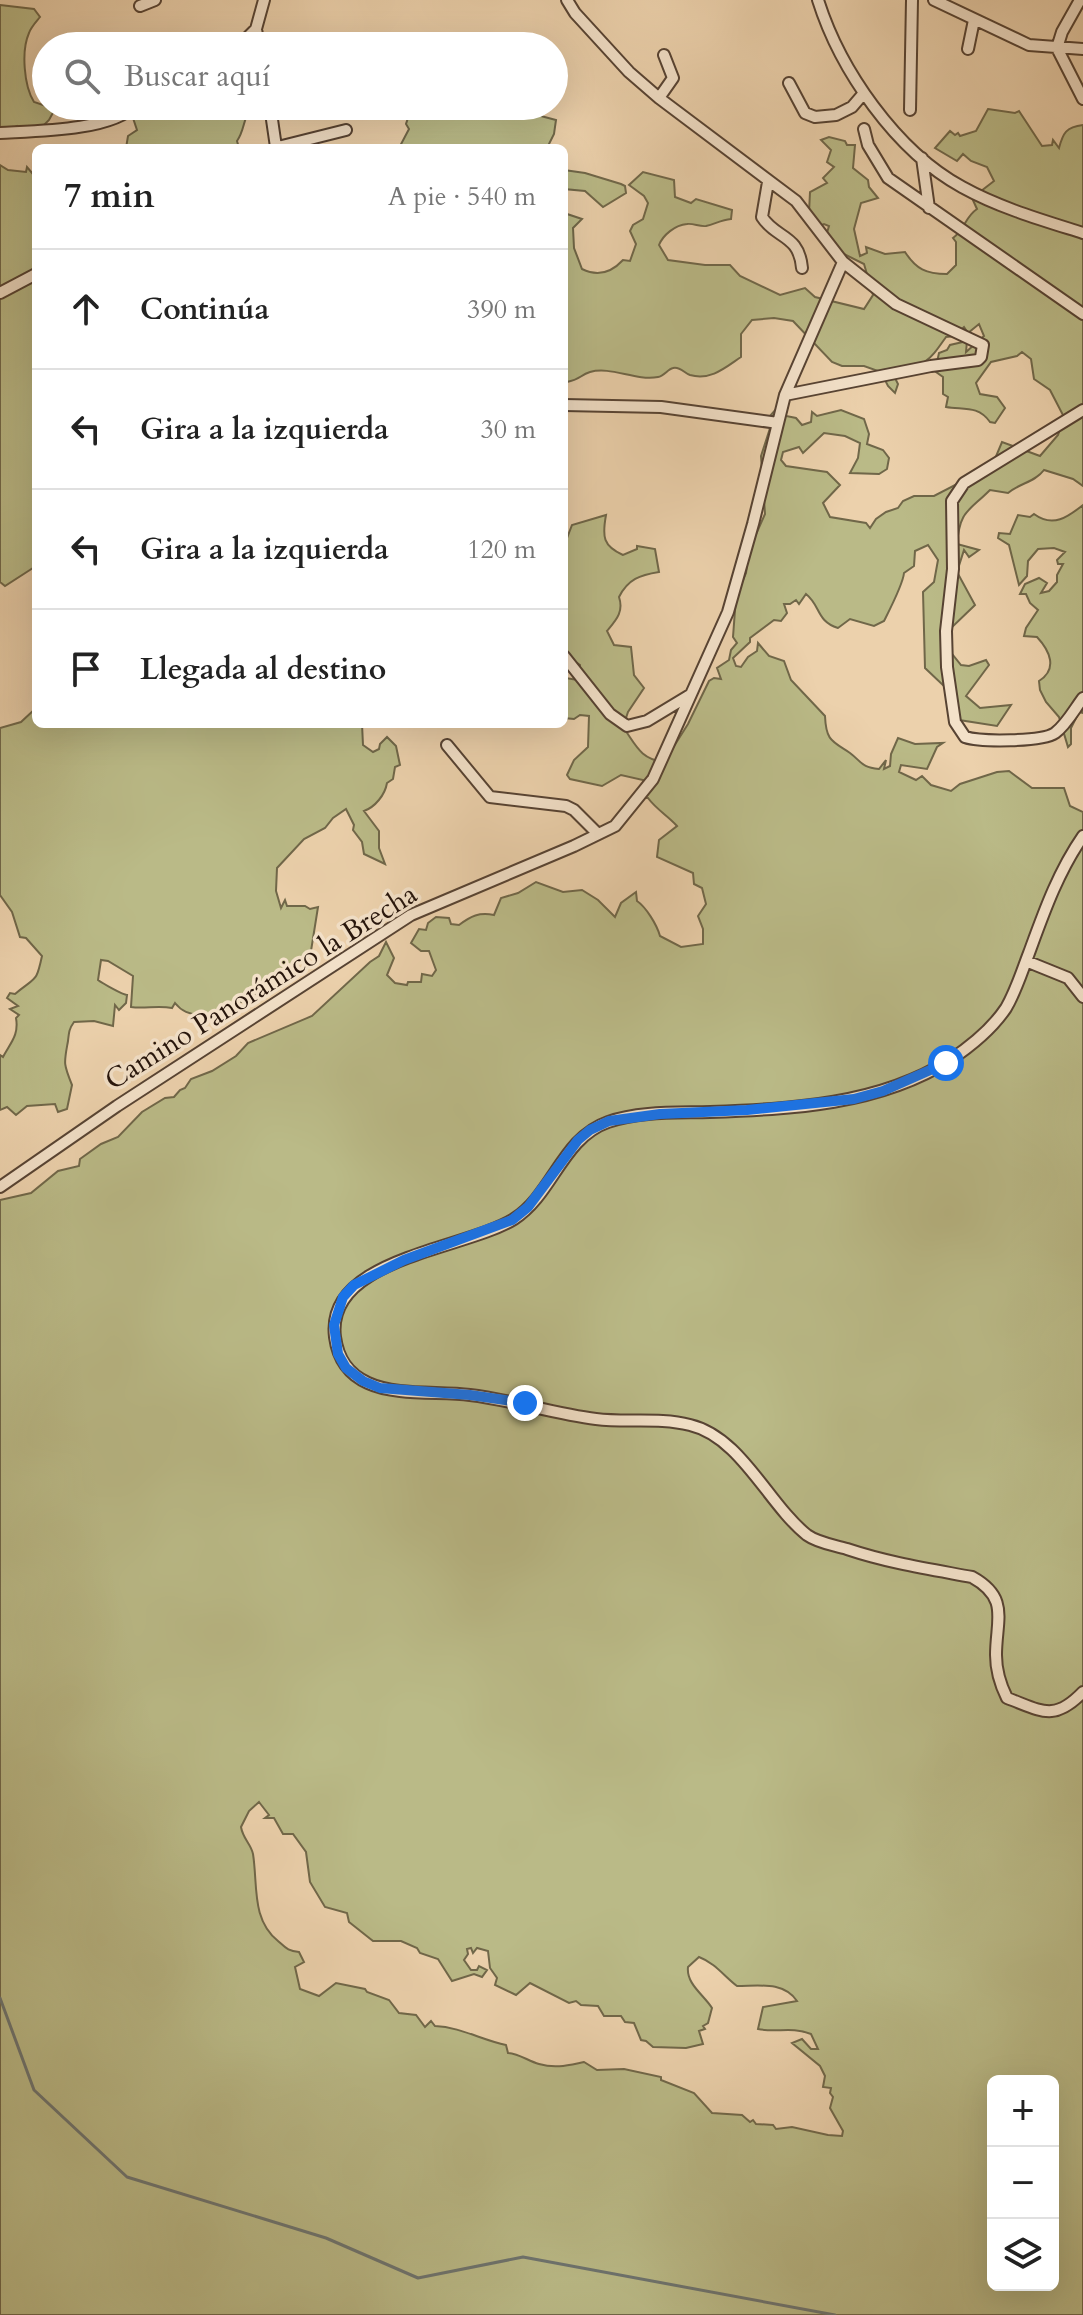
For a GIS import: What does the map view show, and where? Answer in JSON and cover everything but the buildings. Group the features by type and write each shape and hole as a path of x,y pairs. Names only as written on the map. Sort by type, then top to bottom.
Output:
{"street":[{"path":"140,6 155,0"},
{"path":"257,32 264,0"},
{"path":"567,0 605,47 659,98 796,201 843,262 910,312 981,344 978,360 931,366 785,395"},
{"path":"818,0 824,19 877,113 922,158 959,185 991,202 1083,233"},
{"path":"910,110 909,31 912,0"},
{"path":"934,0 1029,45 1083,49"},
{"path":"1080,0 1062,32 1057,48 1083,99"},
{"path":"968,49 974,20"},
{"path":"253,32 256,29"},
{"path":"659,98 673,78 664,55"},
{"path":"789,83 805,113 815,117 836,115 852,107 864,93"},
{"path":"0,133 63,129 105,120"},
{"path":"272,120 275,144"},
{"path":"864,129 868,145 888,178 1083,314"},
{"path":"288,144 346,130"},
{"path":"922,158 929,208"},
{"path":"768,182 762,217 789,239 801,258 802,268"},
{"name":"Camino Panorámico la Brecha","path":"0,1187 117,1106 411,915 615,826 653,779 728,612 785,395 843,262"},
{"path":"0,293 32,276"},
{"path":"568,405 661,407 778,423"},
{"path":"1083,410 964,483 955,495 952,501 953,569 946,631 947,667 955,722 965,737 980,740 1050,736 1062,727 1083,698"},
{"path":"568,661 610,714 627,726 647,721 691,694"},
{"path":"447,745 490,797 566,806 598,834"},
{"path":"1083,836 1054,886 1004,1010 972,1045 946,1063 883,1091 854,1099 761,1109 660,1114 609,1121 578,1140 528,1207 512,1220 380,1271 354,1285 340,1303 334,1325 338,1354 346,1368 363,1381 380,1388 470,1395 597,1419 684,1423 708,1431 738,1456 811,1539 884,1562 972,1577 983,1583 997,1601 1000,1617 996,1654 999,1682 1007,1698 1050,1713 1069,1706 1083,1692"},
{"path":"1026,961 1068,978 1083,997"}],"green space":[{"path":"0,5 34,9 40,17 27,40 24,59 26,78 32,97 32,120 49,120 38,131 20,130 17,126 0,135"},
{"path":"988,109 1019,111 1042,146 1052,145 1053,140 1059,148 1066,132 1083,125 1083,486 1073,479 1044,470 1008,493 990,490 966,512 958,533 957,544 979,550 969,557 964,550 957,572 975,605 950,629 945,645 961,665 969,666 986,660 989,665 966,696 980,708 1011,705 997,726 953,719 944,686 925,668 923,592 934,582 938,560 928,545 915,551 914,566 904,573 884,621 874,626 850,619 838,628 822,617 806,594 799,604 796,600 784,604 787,613 781,621 774,620 750,638 750,642 733,658 736,666 741,667 757,651 758,643 769,656 784,661 791,680 825,716 831,739 865,766 879,769 886,760 884,769 890,766 898,738 915,744 943,743 937,747 927,769 901,765 899,772 916,780 922,776 931,785 951,791 960,784 1009,771 1032,788 1064,788 1070,806 1083,812 1083,2315 0,2315 0,1200 31,1193 58,1171 79,1166 80,1159 101,1144 118,1137 142,1112 165,1098 174,1097 191,1079 212,1071 236,1056 248,1043 312,1016 379,956 386,942 394,958 387,975 395,983 407,985 408,982 421,982 422,974 432,976 436,970 429,951 421,951 411,943 419,929 426,930 428,923 436,917 449,918 451,924 459,925 475,916 494,915 501,898 518,893 536,882 563,892 582,890 615,917 621,903 636,892 637,901 651,917 660,936 681,947 703,944 703,929 698,916 706,904 702,888 694,884 693,873 657,857 659,840 677,826 648,798 643,798 643,780 621,775 602,786 570,779 567,775 574,760 588,747 589,716 568,718 568,678 578,680 580,665 568,655 568,536 572,525 606,515 606,540 616,552 623,555 637,549 637,546 655,549 659,572 640,576 626,586 619,597 618,616 607,631 614,645 631,647 634,675 644,688 628,712 623,727 644,754 664,762 688,724 709,681 721,679 717,668 729,660 731,650 737,643 733,637 736,597 746,573 749,550 765,514 761,456 772,422 770,416 778,407 781,415 796,418 802,425 811,422 812,412 817,416 841,410 864,419 869,434 867,444 883,450 889,458 887,469 879,474 850,473 858,458 860,443 845,436 824,433 803,453 799,447 783,452 781,460 786,466 827,472 840,485 823,503 830,517 866,523 870,528 876,519 898,508 903,501 914,496 934,496 992,466 1002,442 1040,456 1058,435 1064,417 1050,390 1034,379 1031,359 1022,352 991,362 976,383 980,394 997,397 1005,408 995,423 970,409 946,407 948,397 943,394 943,377 936,372 946,368 937,362 939,353 950,345 967,341 966,352 984,336 979,324 968,333 964,327 955,336 946,337 926,361 895,368 892,372 898,384 895,393 881,372 864,366 842,366 832,362 793,321 774,318 752,320 741,334 741,357 711,375 690,375 675,368 649,378 598,371 568,382 568,214 582,219 573,228 574,248 582,269 593,273 604,272 623,260 630,261 636,244 630,231 643,219 648,203 629,185 643,172 674,180 675,197 691,203 696,199 732,210 731,219 706,226 683,225 670,231 659,245 668,260 730,265 740,276 780,295 805,288 815,297 864,309 873,295 864,264 832,248 826,236 829,226 824,224 817,227 809,213 810,192 827,183 823,178 834,167 827,162 831,150 821,140 829,137 855,145 853,168 868,180 869,187 878,198 861,203 854,229 860,256 867,253 866,247 885,254 905,252 922,269 947,274 956,265 956,242 953,238 977,209 972,198 994,181 987,167 963,154 957,161 935,148 950,131 955,135 958,133 960,136 976,131","holes":["259,1802 269,1815 265,1818 274,1818 283,1834 293,1834 306,1852 310,1882 325,1907 347,1913 349,1922 373,1941 401,1941 417,1948 420,1953 438,1959 452,1981 474,1974 482,1977 487,1970 479,1966 477,1970 471,1970 464,1960 467,1949 471,1948 473,1953 477,1948 488,1951 490,1968 497,1978 495,1985 516,1995 530,1983 569,2003 576,2001 581,2005 598,2006 604,2016 621,2016 625,2022 634,2023 641,2040 653,2047 686,2048 703,2044 699,2031 705,2029 703,2026 708,2023 712,2008 688,1973 688,1967 699,1957 715,1966 737,1986 770,1986 785,1990 797,2001 763,2007 758,2029 797,2030 811,2034 818,2049 811,2049 802,2039 792,2043 820,2066 825,2076 823,2087 831,2088 833,2097 830,2108 843,2131 842,2136 792,2127 776,2129 773,2125 750,2122 742,2115 712,2113 694,2093 661,2080 661,2077 624,2069 597,2070 584,2062 557,2066 539,2064 508,2053 506,2045 435,2026 431,2021 425,2027 416,2015 399,2013 389,2000 365,1989 336,1983 319,1996 300,1989 295,1967 304,1962 299,1952 287,1949 263,1922 257,1901 253,1854 241,1827 249,1811"]},
{"path":"134,120 245,120 238,144 127,144 128,136 137,130"},
{"path":"407,120 556,120 549,144 401,144 409,129"},
{"path":"0,165 8,170 26,172 27,167 32,173 32,569 5,586 0,582"},
{"path":"568,171 621,184 625,186 626,193 603,207 585,191 568,189"},
{"path":"1083,505 1083,713 1079,712 1071,728 1071,744 1068,747 1059,717 1040,690 1039,681 1049,671 1048,654 1037,637 1024,636 1038,610 1026,594 1020,594 1025,584 1039,578 1047,583 1041,593 1049,591 1057,582 1063,564 1058,564 1057,560 1065,552 1054,548 1038,549 1028,561 1027,576 1019,585 1009,545 998,538 999,533 1010,534 1018,515 1030,517 1034,514 1054,520 1066,517"},
{"path":"32,712 32,728 362,728 363,745 373,752 387,737 396,746 400,765 395,767 393,779 387,783 379,800 364,811 379,831 379,848 385,864 364,854 362,842 353,830 354,825 346,809 325,828 304,839 277,868 276,891 281,908 285,900 287,906 318,907 311,951 270,980 251,999 220,1012 200,1015 182,1010 175,1003 172,1008 131,1007 133,976 101,960 98,980 127,995 126,1003 119,1010 115,1005 113,1026 94,1021 74,1022 71,1027 65,1059 72,1085 67,1109 58,1112 55,1104 27,1106 16,1115 7,1107 0,1110 0,1055 3,1057 14,1038 19,1015 10,1009 18,1006 7,998 34,979 42,956 26,938 20,937 12,912 0,895 0,728 21,722"}],"waterway":[{"path":"0,1998 34,2090 127,2177 326,2238 418,2278 523,2257 835,2315"}],"route":[{"path":"525,1403 380,1388 363,1381 346,1368 338,1354 334,1325 343,1297 354,1285 404,1260 512,1220 528,1207 578,1140 609,1121 660,1114 790,1107 854,1099 883,1091 946,1063"}]}
